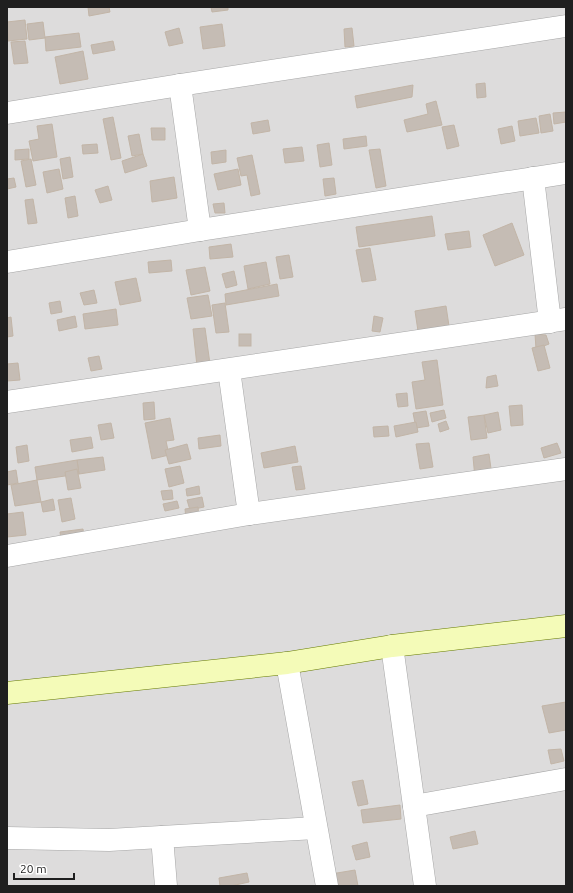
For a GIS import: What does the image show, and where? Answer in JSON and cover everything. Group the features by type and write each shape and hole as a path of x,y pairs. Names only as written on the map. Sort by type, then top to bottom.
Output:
{"street":[{"path":"7,113 566,26"},
{"path":"180,85 200,230"},
{"path":"7,262 200,230 566,174"},
{"path":"7,402 558,321 533,178"},
{"path":"229,370 249,514"},
{"path":"7,556 249,514 566,469"},
{"path":"7,693 287,663 392,646 566,626"},
{"path":"392,646 425,886"},
{"path":"287,663 327,886"},
{"path":"414,806 566,779"},
{"path":"7,838 110,840 316,828"},
{"path":"162,837 166,886"}],"shaded area":[{"path":"7,7 566,7 566,886 7,886"}],"building":[{"path":"88,7 109,7 110,12 89,16"},
{"path":"211,7 228,7 228,10 212,12"},
{"path":"25,20 27,39 8,41 7,22"},
{"path":"43,22 45,38 29,40 27,24"},
{"path":"222,24 225,46 203,49 200,27"},
{"path":"179,28 183,43 169,46 165,32"},
{"path":"352,28 354,46 345,47 344,29"},
{"path":"79,33 81,47 46,51 45,37"},
{"path":"25,41 28,63 14,64 11,42"},
{"path":"113,41 115,50 93,54 91,45"},
{"path":"83,51 88,79 60,84 55,57"},
{"path":"485,83 486,97 477,98 476,84"},
{"path":"413,85 412,97 357,108 355,96"},
{"path":"436,101 442,125 407,132 404,120 428,114 426,104"},
{"path":"566,112 566,122 554,124 553,113"},
{"path":"550,114 553,131 541,133 539,116"},
{"path":"113,117 121,158 111,160 103,119"},
{"path":"536,118 539,133 520,136 518,121"},
{"path":"268,120 270,131 253,134 251,123"},
{"path":"52,124 57,157 33,161 29,141 39,139 37,126"},
{"path":"454,125 459,146 447,149 442,127"},
{"path":"512,126 515,141 501,144 498,129"},
{"path":"151,128 165,128 165,140 152,140"},
{"path":"139,134 143,154 132,156 128,136"},
{"path":"366,136 367,146 344,149 343,139"},
{"path":"329,143 332,165 320,167 317,145"},
{"path":"97,144 98,153 83,154 82,145"},
{"path":"302,147 304,161 285,163 283,149"},
{"path":"29,149 29,159 15,160 15,150"},
{"path":"380,149 386,186 376,188 369,150"},
{"path":"226,150 226,162 212,164 211,152"},
{"path":"143,154 147,166 125,173 122,161"},
{"path":"252,155 260,194 251,196 247,175 241,176 237,158"},
{"path":"70,157 73,177 63,179 60,159"},
{"path":"31,159 36,185 26,187 21,161"},
{"path":"59,169 63,189 47,193 43,172"},
{"path":"238,169 241,185 218,190 214,174"},
{"path":"174,177 177,198 152,202 150,181"},
{"path":"14,178 16,187 7,189 7,179"},
{"path":"334,178 336,194 325,196 323,179"},
{"path":"108,186 112,200 100,203 95,190"},
{"path":"75,196 78,216 68,218 65,198"},
{"path":"33,199 37,223 28,224 25,200"},
{"path":"224,203 225,213 215,213 213,204"},
{"path":"432,216 435,236 359,247 356,227"},
{"path":"512,223 524,255 495,266 483,235"},
{"path":"469,231 471,247 448,250 445,234"},
{"path":"231,244 233,257 210,259 209,247"},
{"path":"370,248 376,280 362,282 356,250"},
{"path":"289,255 293,277 280,279 276,257"},
{"path":"171,260 172,271 149,273 148,262"},
{"path":"266,262 270,284 248,289 244,266"},
{"path":"205,267 210,291 191,295 186,270"},
{"path":"234,271 237,285 226,288 222,274"},
{"path":"136,278 141,301 120,305 115,282"},
{"path":"277,284 279,296 226,305 225,294"},
{"path":"94,290 97,303 84,305 80,293"},
{"path":"208,295 212,316 191,319 187,298"},
{"path":"60,301 62,312 51,314 49,303"},
{"path":"225,303 229,332 216,333 212,305"},
{"path":"446,306 449,326 418,331 415,311"},
{"path":"116,309 118,325 85,329 83,314"},
{"path":"75,316 77,327 59,331 57,320"},
{"path":"374,316 383,318 380,332 372,331"},
{"path":"11,317 13,336 7,337 7,318"},
{"path":"205,328 210,364 197,366 193,329"},
{"path":"239,334 251,334 251,346 239,346"},
{"path":"535,334 546,335 549,344 536,349"},
{"path":"544,345 550,368 538,371 532,348"},
{"path":"99,356 102,369 91,371 88,358"},
{"path":"437,360 443,405 416,409 412,382 425,380 422,362"},
{"path":"18,363 20,380 7,381 7,364"},
{"path":"496,375 498,386 486,388 487,377"},
{"path":"407,393 408,406 398,407 396,394"},
{"path":"154,402 155,419 144,420 143,403"},
{"path":"522,405 523,425 511,426 509,406"},
{"path":"444,410 446,418 432,422 430,413"},
{"path":"426,411 429,426 416,428 413,413"},
{"path":"498,412 501,430 488,433 484,415"},
{"path":"484,415 487,438 471,440 468,417"},
{"path":"170,418 174,440 166,441 169,455 152,459 145,423"},
{"path":"446,421 449,429 440,432 438,424"},
{"path":"416,422 418,432 396,437 394,426"},
{"path":"111,423 114,438 101,440 98,425"},
{"path":"388,426 389,436 374,437 373,427"},
{"path":"220,435 221,446 199,449 198,438"},
{"path":"91,437 93,448 72,452 70,440"},
{"path":"429,443 433,467 420,469 416,444"},
{"path":"557,443 561,453 544,458 541,448"},
{"path":"187,444 191,459 169,464 165,450"},
{"path":"27,445 29,461 18,463 16,447"},
{"path":"295,446 298,462 264,468 261,453"},
{"path":"489,454 492,476 475,478 473,457"},
{"path":"103,457 105,470 79,474 77,460"},
{"path":"77,460 79,474 37,480 35,467"},
{"path":"180,466 184,483 169,487 165,469"},
{"path":"301,466 305,489 296,490 292,467"},
{"path":"77,469 81,488 68,490 65,472"},
{"path":"16,470 18,483 7,485 7,472"},
{"path":"37,480 41,502 15,506 11,485"},
{"path":"199,486 200,494 187,496 186,489"},
{"path":"172,490 173,499 163,500 161,491"},
{"path":"202,497 204,507 190,510 187,500"},
{"path":"71,498 75,519 62,522 58,500"},
{"path":"53,499 55,510 43,512 41,502"},
{"path":"177,501 179,508 165,511 163,504"},
{"path":"198,507 199,518 186,519 185,509"},
{"path":"23,512 26,535 7,537 7,514"},
{"path":"83,529 84,537 61,540 60,532"},
{"path":"566,702 566,730 549,733 542,706"},
{"path":"561,749 564,761 551,764 548,750"},
{"path":"363,780 368,804 358,806 352,782"},
{"path":"400,805 401,819 363,823 361,810"},
{"path":"475,831 478,844 453,849 450,837"},
{"path":"367,842 370,857 356,860 352,846"},
{"path":"355,870 358,886 333,886 331,874"},
{"path":"247,873 249,882 231,886 220,886 219,878"}]}
